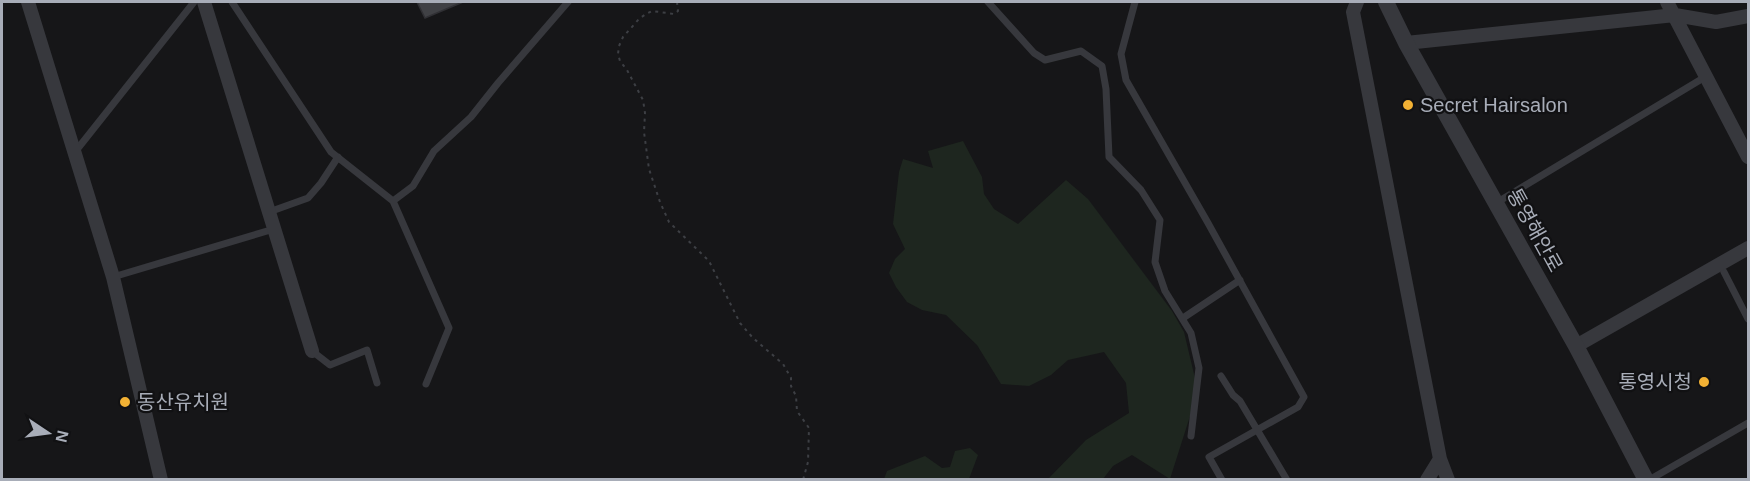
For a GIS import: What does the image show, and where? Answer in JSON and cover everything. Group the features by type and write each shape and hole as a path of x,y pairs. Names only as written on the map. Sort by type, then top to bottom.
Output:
{"street":[{"path":"28,2 113,277 161,480"},
{"path":"204,2 312,351"},
{"path":"1357,2 1353,12 1440,459 1448,480"},
{"name":"통영해안로","path":"1386,2 1406,43 1576,346 1648,480"},
{"path":"1667,2 1749,157"},
{"path":"1406,43 1675,15 1716,22 1749,16"},
{"path":"1576,346 1749,248"},
{"path":"1427,480 1440,459"}],"lane":[{"path":"75,152 194,2"},
{"path":"232,2 331,152 393,201 449,328 426,384"},
{"path":"393,201 413,186 434,151 471,117 568,2"},
{"path":"988,2 1034,53 1045,60 1081,51 1102,66 1106,89 1109,157 1141,190 1160,220 1155,262 1165,291 1191,333 1199,368 1191,436"},
{"path":"1136,2 1121,54 1126,80 1304,397 1298,407 1209,457 1222,480"},
{"path":"1496,203 1706,77"},
{"path":"269,212 308,198 338,157"},
{"path":"113,277 275,229"},
{"path":"1724,272 1749,319"},
{"path":"1183,318 1240,280"},
{"path":"312,351 330,365 367,350 377,383"},
{"path":"1221,376 1233,395 1240,401 1287,480"},
{"path":"1648,480 1749,423"}],"path":[{"path":"677,2 678,11 675,14 652,11 639,19 623,37 618,54 643,100 644,132 650,169 669,222 709,261 740,323 753,338 783,363 791,378 797,411 810,428 808,462 803,480"}],"shaded area":[{"path":"963,141 982,177 984,194 994,209 1018,224 1066,180 1088,199 1172,311 1184,332 1198,391 1170,479 1132,455 1113,466 1103,479 1048,479 1086,440 1129,413 1126,383 1104,352 1068,360 1051,375 1029,386 1001,384 977,345 946,315 922,310 907,302 896,287 889,273 895,259 905,249 893,224 899,172 903,159 933,168 928,151"},
{"path":"970,448 978,455 969,479 884,479 887,471 925,456 942,468 950,467 955,451"}],"building":[{"path":"417,2 463,2 425,18"}],"place":[{"name":"Secret Hairsalon","path":"1408,105"},
{"name":"통영시청","path":"1704,382"},
{"name":"동산유치원","path":"125,402"}]}
